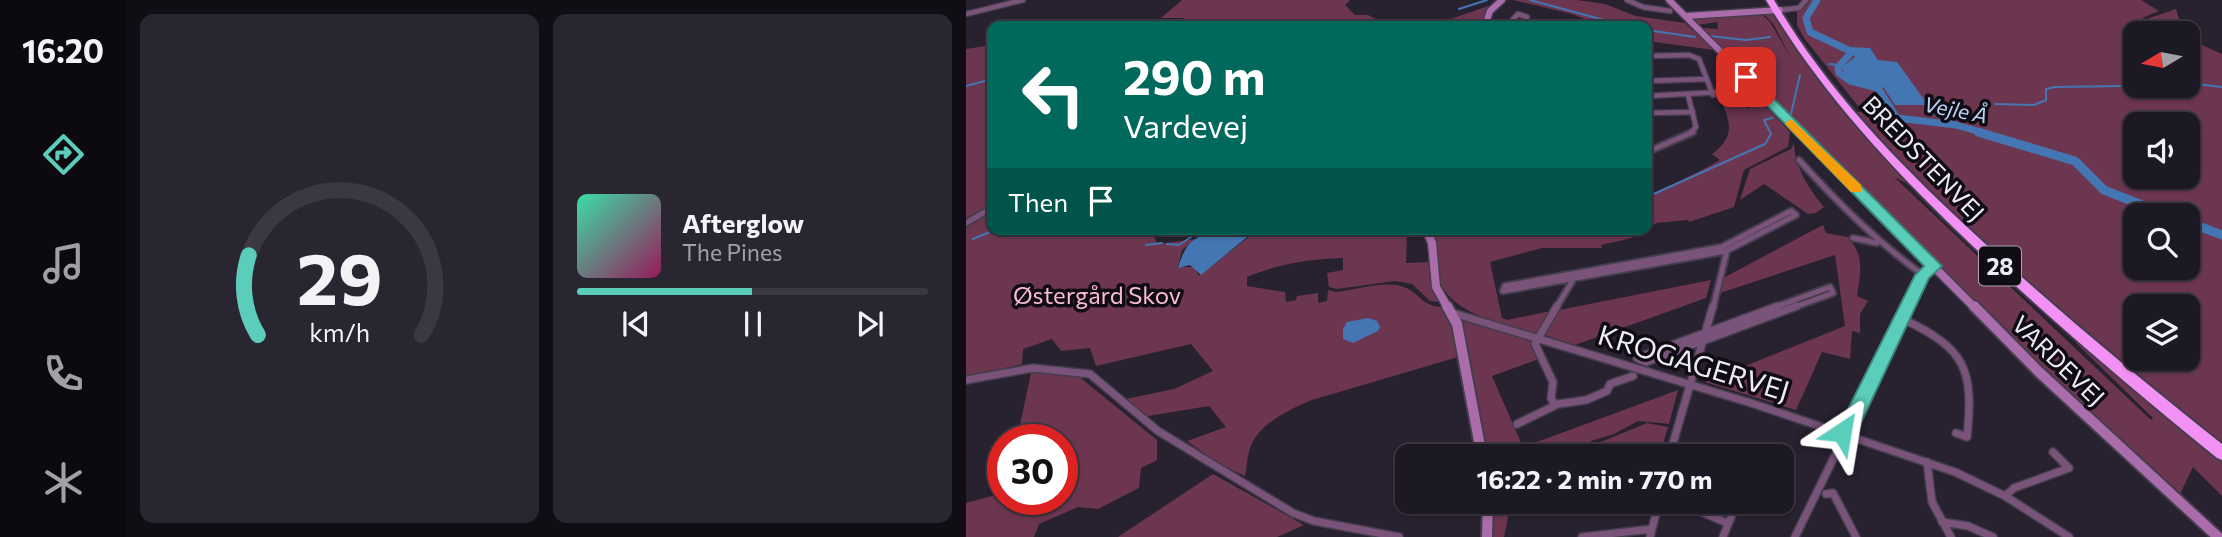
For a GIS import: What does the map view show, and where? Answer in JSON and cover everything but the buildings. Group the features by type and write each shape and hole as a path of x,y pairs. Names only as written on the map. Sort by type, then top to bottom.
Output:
{"highway":[{"name":"BREDSTENVEJ","path":"1772,0 1800,45 1864,128 1970,237 2080,337 2222,453"}],"street":[{"path":"966,14 1023,0"},
{"path":"1487,21 1492,8 1502,0"},
{"path":"1627,0 1643,7 1670,11"},
{"name":"VARDEVEJ","path":"1670,0 2039,372 2218,537"},
{"path":"1686,16 1799,8 1805,0"},
{"path":"1512,21 1518,14 1527,17"},
{"path":"1652,56 1695,57 1703,63 1713,95"},
{"path":"1652,81 1707,79"},
{"path":"1652,96 1713,95 1759,90"},
{"path":"1652,150 1693,132 1696,127 1688,95"},
{"path":"1652,113 1693,112"},
{"path":"1799,160 1853,219 1879,243 1923,275"},
{"path":"966,223 987,211"},
{"path":"1572,277 1505,286 1503,291 1727,248 1796,213 1791,212 1727,248 1706,337 1674,444"},
{"path":"1429,235 1432,243 1436,287 1453,313 1479,444"},
{"path":"1853,238 1879,243"},
{"path":"1794,537 1923,275 1934,266"},
{"path":"1555,405 1551,398 1553,382 1535,346 1572,277"},
{"path":"1706,337 1637,358 1646,362 1706,337 1830,286 1833,293 1706,337"},
{"name":"KROGAGERVEJ","path":"1453,313 1691,385 1927,462 2006,496 2069,537"},
{"path":"1903,318 1937,335 1965,367 1973,393 1967,437 1956,433"},
{"path":"966,380 1033,368 1090,374 1158,432 1293,513 1314,521 1399,537"},
{"path":"1517,424 1538,417 1544,410 1555,405 1572,399 1587,399 1607,391 1610,384 1633,376"},
{"path":"2006,496 2014,488 2069,468 2053,452"},
{"path":"1927,462 1930,495 1951,537"},
{"path":"1826,494 1833,492 1856,537"},
{"path":"1487,537 1488,514"},
{"path":"1582,537 1651,533 1656,514"},
{"path":"1706,514 1727,523"},
{"path":"1723,537 1731,514"},
{"path":"1942,522 1968,526 1993,537"}],"green space":[{"path":"1182,0 1350,0 1345,5 1355,15 1368,15 1379,21 1180,21 1184,18 1161,18"},
{"path":"1513,0 1577,0 1605,4 1636,16 1685,23 1714,50 1652,42 1652,21 1590,21"},
{"path":"1807,0 2141,0 2159,11 2142,18 2147,19 2176,9 2180,21 2123,21 2123,98 2200,98 2200,44 2222,54 2222,449 2131,371 2200,371 2200,294 2123,294 2123,365 1997,257 1869,129 1855,112 1871,111 1858,106 1804,38 1797,25 1797,11 1807,5"},
{"path":"1491,5 1483,21 1445,21"},
{"path":"1759,12 1770,22 1792,60 1774,25 1762,12 1774,15 1820,82 1912,186 1894,177 2151,420 2153,418 2076,343 2081,343 2222,459 2222,496 2193,467 2179,496 2042,370 1789,118 1771,95 1740,68 1748,63 1739,54 1725,53 1702,28 1718,29 1717,22 1697,25 1692,19"},
{"path":"987,46 987,209 966,221 966,49"},
{"path":"1751,94 1790,132 1788,147 1744,170 1734,207 1689,222 1656,223 1652,226 1652,195 1720,160 1712,154 1725,141 1729,128 1719,97 1739,97 1747,108 1757,106"},
{"path":"1794,143 1803,177 1824,207 1816,213 1808,214 1751,175 1764,184 1740,200 1750,169 1791,149"},
{"name":"Østergård Skov","path":"987,213 987,235 1153,235 1158,244 1197,239 1182,250 1178,267 1194,267 1199,276 1251,235 1407,235 1406,263 1430,262 1430,279 1438,302 1430,301 1412,284 1395,281 1337,289 1329,287 1327,273 1343,270 1343,258 1306,261 1270,269 1247,277 1247,286 1285,292 1286,302 1296,300 1297,296 1318,293 1318,303 1327,301 1328,290 1336,292 1388,285 1404,287 1425,302 1443,307 1451,321 1458,357 1312,400 1285,413 1267,425 1254,439 1245,476 1219,464 1187,441 1226,427 1209,406 1148,416 1126,399 1174,389 1213,371 1191,344 1096,366 1090,348 1061,351 1052,339 1023,349 1022,364 966,377 966,225"},
{"path":"1823,225 1826,233 1853,238 1850,240 1860,260 1857,296 1868,301 1860,314 1860,333 1852,331 1850,359 1822,352 1796,410 1705,382 1845,326 1835,255 1720,293 1723,278"},
{"path":"1432,235 1637,235 1601,245 1602,248 1542,248 1490,262 1502,318 1507,320 1551,311 1538,333 1534,334 1476,314 1450,297 1437,272"},
{"path":"1711,280 1706,298 1575,345 1545,335 1559,310"},
{"path":"1461,319 1533,339 1531,347 1539,359 1492,376 1522,444 1485,444"},
{"path":"1031,373 1077,375 1157,440 1157,460 1141,468 1139,488 1098,509 1078,507 1078,424 1020,424"},
{"path":"1678,390 1669,424 1638,421 1614,434 1591,441 1590,444 1531,444"},
{"path":"1647,423 1668,427 1663,444 1596,444"},
{"path":"1213,474 1304,525 1277,537 1118,537"},
{"path":"987,497 987,515 1060,515 1039,524 1034,537 966,537 966,503"},
{"path":"1492,514 1509,514 1504,537 1491,537"}],"water":[{"path":"1848,47 1870,48 1878,60 1897,62 1928,105 1895,105 1884,88 1848,77 1842,67 1855,57"},
{"path":"1250,235 1201,275 1190,265 1178,268 1189,244 1201,236"},
{"path":"1368,318 1377,321 1380,327 1378,331 1353,343 1343,339 1343,329 1347,322"}],"waterway":[{"path":"1459,9 1487,0"},
{"path":"1530,0 1608,21"},
{"name":"Vejle Å","path":"1817,0 1806,18 1810,32 1848,50 1850,54 1838,67 1839,73 1850,81 1878,88 1897,118 1956,125 1984,133"},
{"path":"1652,31 1695,37"},
{"path":"1710,36 1746,40 1770,37"},
{"path":"1829,64 1839,65"},
{"path":"1791,114 1800,75"},
{"path":"966,86 987,80"},
{"path":"2200,84 2222,87"},
{"path":"1995,104 2034,105 2046,100 2046,89 2055,87 2121,86"},
{"path":"1928,109 1956,125"},
{"path":"1652,195 1765,144 1771,134 1764,120 1772,118"},
{"name":"Vejle Å","path":"1978,132 2075,161 2104,190 2137,203"},
{"name":"Vejle Å","path":"2200,227 2222,235"},
{"path":"973,239 987,233"},
{"path":"1167,244 1179,245 1194,235"},
{"path":"1146,245 1162,243"}],"slow traffic":[{"path":"1791,123 1856,189"}],"route":[{"path":"1746,77 1934,266 1928,268 1923,275 1846,434 1842,432"}]}
